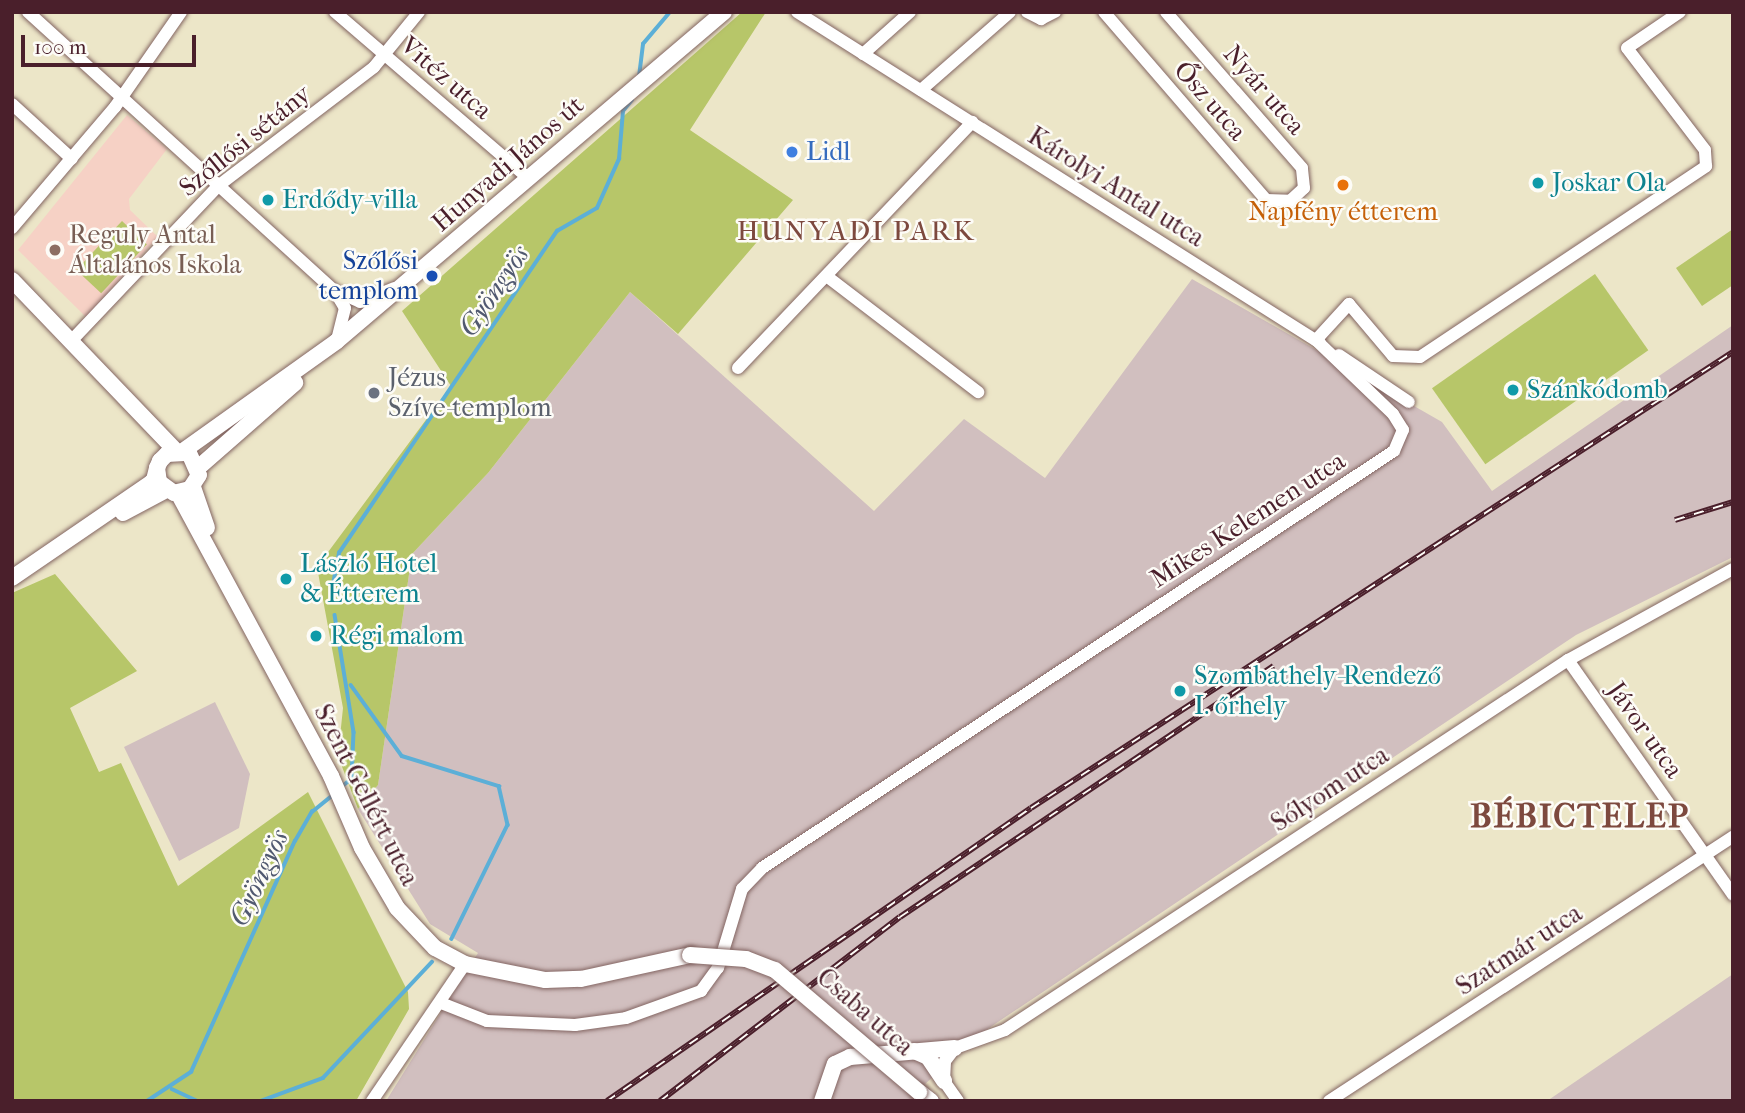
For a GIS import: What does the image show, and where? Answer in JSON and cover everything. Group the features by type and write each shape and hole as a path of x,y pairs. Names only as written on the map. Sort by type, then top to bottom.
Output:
{"street":[{"path":"28,12 334,290 345,308 337,341"},
{"path":"12,228 121,99 181,12"},
{"name":"Vitéz utca","path":"335,12 528,178"},
{"name":"Szőllősi sétány","path":"73,340 218,186 386,56 419,12"},
{"name":"Hunyadi János út","path":"91,527 151,483 159,464 337,341 724,12"},
{"name":"Károlyi Antal utca","path":"797,12 1316,340 1409,402"},
{"path":"863,54 910,12"},
{"path":"921,90 1010,12"},
{"path":"1027,12 1041,19 1055,12"},
{"name":"Ősz utca","path":"1104,12 1266,200 1290,201"},
{"name":"Nyár utca","path":"1166,12 1302,168 1304,188 1290,201"},
{"path":"1316,340 1349,304 1393,356 1420,357 1706,166 1705,150 1627,48 1680,12"},
{"path":"12,104 72,159"},
{"path":"738,368 829,278 972,122"},
{"path":"829,278 978,392"},
{"path":"12,280 180,451 199,467 179,490 91,527 12,578"},
{"path":"334,290 360,302 404,286"},
{"name":"Mikes Kelemen utca","path":"441,1003 487,1021 575,1025 626,1018 701,991 718,968 742,889 762,868 1394,450 1403,429 1393,414 1316,340"},
{"name":"Hunyadi János út","path":"199,467 323,352"},
{"path":"116,384 150,429 159,464"},
{"name":"Szent Gellért utca","path":"159,464 179,490 331,776 362,848 397,908 435,948 466,964 562,981 691,955 764,964"},
{"name":"Sólyom utca","path":"955,1048 1005,1030 1568,660 1733,569"},
{"name":"Jávor utca","path":"1568,660 1733,895"},
{"name":"Szatmár utca","path":"1329,1101 1733,837"},
{"path":"372,1101 466,964"},
{"name":"Csaba utca","path":"764,964 828,1009 925,1096"},
{"path":"822,1101 835,1064 864,1053 955,1048"},
{"name":"Csaba utca","path":"944,1082 945,1061 955,1048"},
{"path":"911,1050 928,1057 958,1101"}],"shaded area":[{"path":"127,115 167,149 129,199 130,210 158,237 86,317 18,250"},
{"path":"1192,279 1442,422 1492,491 1733,325 1733,557 1576,635 977,1036 924,1085 943,1101 386,1101 478,953 430,924 358,809 378,785 412,554 488,473 630,292 874,511 964,419 1045,478"},
{"path":"215,702 250,774 239,828 179,861 124,747"},
{"path":"1733,974 1733,1101 1547,1101"}],"green space":[{"path":"742,12 766,12 690,130 793,200 678,334 630,292 488,473 412,554 378,785 358,809 338,756 343,708 317,567 451,386 402,311"},
{"path":"122,221 147,244 101,293 76,270"},
{"path":"1733,229 1733,285 1702,306 1676,268"},
{"path":"1595,274 1648,350 1485,464 1432,388"},
{"path":"55,574 137,671 70,708 99,772 121,763 178,886 308,792 408,992 409,1009 356,1101 12,1101 12,593"}],"waterway":[{"name":"Gyöngyös","path":"639,77 643,44 670,12"},
{"name":"Gyöngyös","path":"331,595 339,553 557,231 597,208 619,159 623,111 632,100"},
{"name":"Gyöngyös","path":"335,615 354,732 352,779 341,788"},
{"name":"Gyöngyös","path":"351,685 402,756 499,786 508,825 452,939"},
{"name":"Gyöngyös","path":"147,1101 191,1072 295,841 312,812 333,795"},
{"name":"Gyöngyös","path":"261,1101 323,1078 432,962"},
{"name":"Gyöngyös","path":"172,1089 198,1101"}],"railway":[{"path":"607,1101 1031,808 1733,352"},
{"path":"1675,520 1733,502"},
{"path":"660,1101 900,917 1274,666"}],"place":[{"name":"Lidl","path":"792,152"},
{"name":"Joskar Ola","path":"1538,183"},
{"name":"Napfény étterem","path":"1343,185"},
{"name":"Erdődy-villa","path":"268,200"},
{"name":"Reguly Antal Általános Iskola","path":"55,250"},
{"name":"Szőlősi templom","path":"432,276"},
{"name":"Szánkódomb","path":"1513,390"},
{"name":"Jézus Szíve-templom","path":"374,393"},
{"name":"László Hotel & Étterem","path":"286,579"},
{"name":"Régi malom","path":"316,636"},
{"name":"Szombathely-Rendező I. őrhely","path":"1180,691"}],"district":[{"name":"HUNYADI PARK","path":"856,231"},
{"name":"BÉBICTELEP","path":"1580,817"}]}
